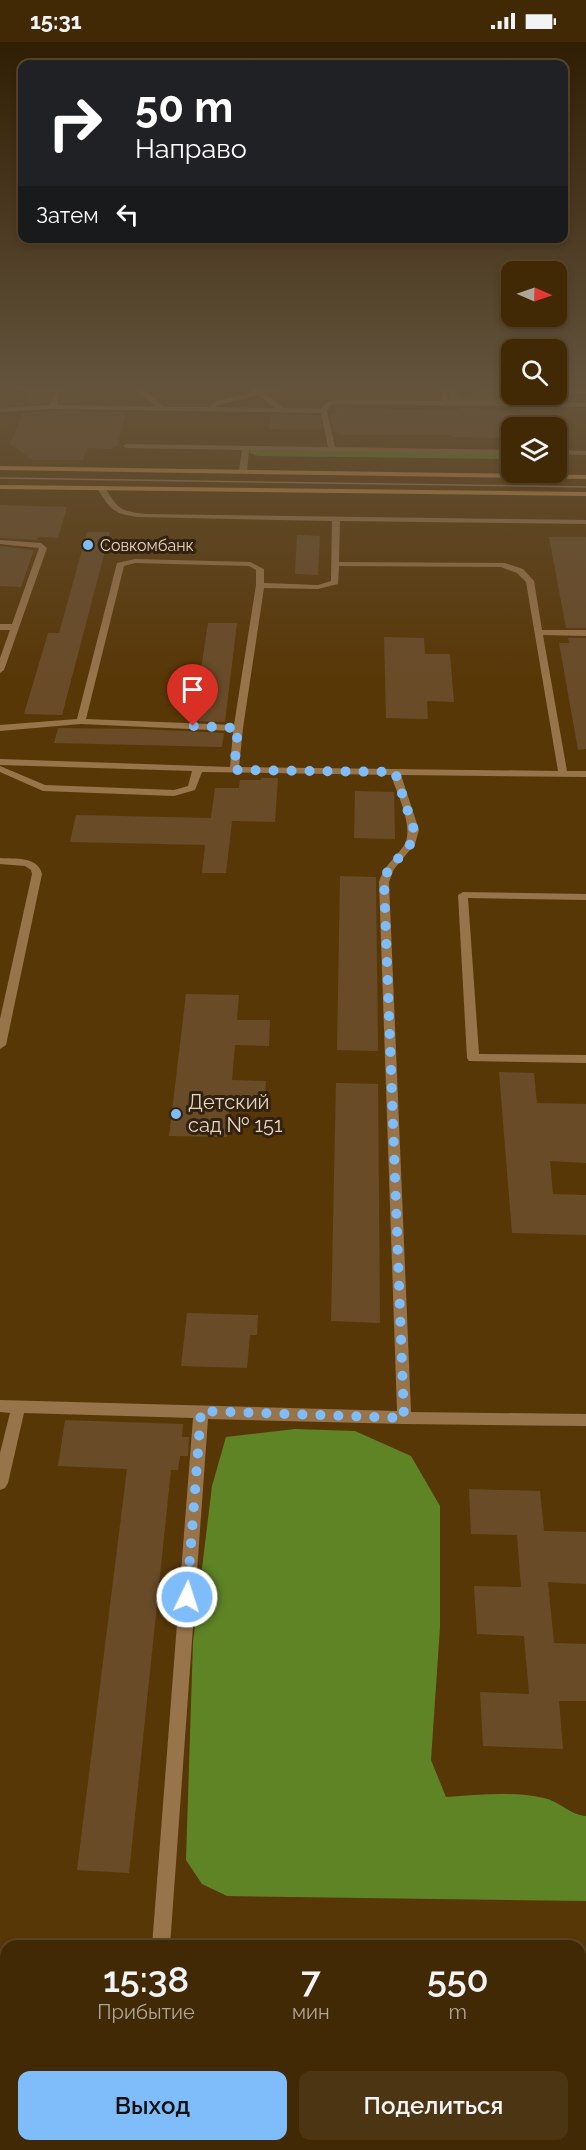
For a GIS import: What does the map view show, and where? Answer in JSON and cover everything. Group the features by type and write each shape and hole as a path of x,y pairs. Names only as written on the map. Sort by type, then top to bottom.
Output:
{"main road":[{"path":"0,487 586,494"}],"lane":[{"path":"101,488 111,505 126,513 170,517 586,522"},
{"path":"260,585 325,586 335,582 336,518"},
{"path":"0,542 33,542 42,546 0,670"},
{"path":"81,721 120,565 135,561 250,564 260,569 260,585 238,728 234,770"},
{"path":"337,564 502,565 513,567 526,574 530,581 563,774"},
{"path":"0,627 15,627"},
{"path":"538,632 586,633"},
{"path":"0,728 81,721 238,728"},
{"path":"0,762 234,770 586,774"},
{"path":"0,769 43,788 174,793 192,788 198,768"},
{"path":"395,772 415,837 389,868 384,882 404,1418"},
{"path":"0,861 28,863 36,869 37,874 0,1045"},
{"path":"586,897 464,896 472,1058 586,1059"},
{"path":"0,1406 404,1418 586,1420"},
{"path":"0,1483 19,1406"},
{"path":"161,1940 201,1411"}],"green space":[{"path":"295,1429 355,1431 411,1456 440,1506 440,1627 431,1760 446,1797 495,1794 532,1796 549,1800 586,1816 586,1901 227,1896 202,1884 186,1860 193,1642 212,1486 226,1437"}],"building":[{"path":"0,505 67,507 58,538 38,537 37,540 0,538"},
{"path":"87,532 110,532 62,715 24,714 48,633 59,633"},
{"path":"297,535 320,536 318,575 295,574"},
{"path":"549,537 586,537 586,628 566,628"},
{"path":"0,546 34,550 21,587 0,586"},
{"path":"208,623 237,623 225,722 193,721"},
{"path":"384,637 424,638 425,654 450,654 454,702 427,701 428,719 386,718"},
{"path":"568,638 586,638 586,749 578,750 559,643 569,643"},
{"path":"58,728 224,733 222,747 54,743"},
{"path":"261,778 278,778 275,822 232,821 226,873 202,873 205,845 70,842 76,815 211,818 215,788 239,788 240,780 261,780"},
{"path":"355,791 394,792 395,839 354,838"},
{"path":"340,876 376,877 378,1051 337,1050"},
{"path":"186,994 239,995 237,1020 270,1020 269,1046 235,1045 232,1080 266,1081 264,1109 229,1108 227,1137 169,1136"},
{"path":"499,1072 534,1073 537,1103 586,1104 586,1163 550,1161 553,1194 586,1195 586,1235 512,1233"},
{"path":"336,1083 378,1084 380,1323 331,1321"},
{"path":"187,1313 258,1315 257,1335 250,1335 247,1368 181,1366"},
{"path":"65,1420 183,1424 182,1437 189,1437 188,1456 180,1456 178,1470 171,1470 129,1873 77,1870 127,1469 58,1466"},
{"path":"469,1489 540,1491 544,1531 586,1532 586,1584 548,1582 554,1643 586,1644 586,1701 559,1701 563,1749 483,1746 480,1692 529,1694 524,1636 477,1634 474,1586 521,1587 517,1535 471,1534"}],"tram line":[{"path":"220,481 586,487"}],"place":[{"name":"Совкомбанк","path":"88,545"},
{"name":"Детский сад № 151","path":"176,1114"}],"route":[{"path":"187,1597 201,1411 404,1418 384,882 389,868 415,837 395,772 234,770 238,728 193,726"}]}
